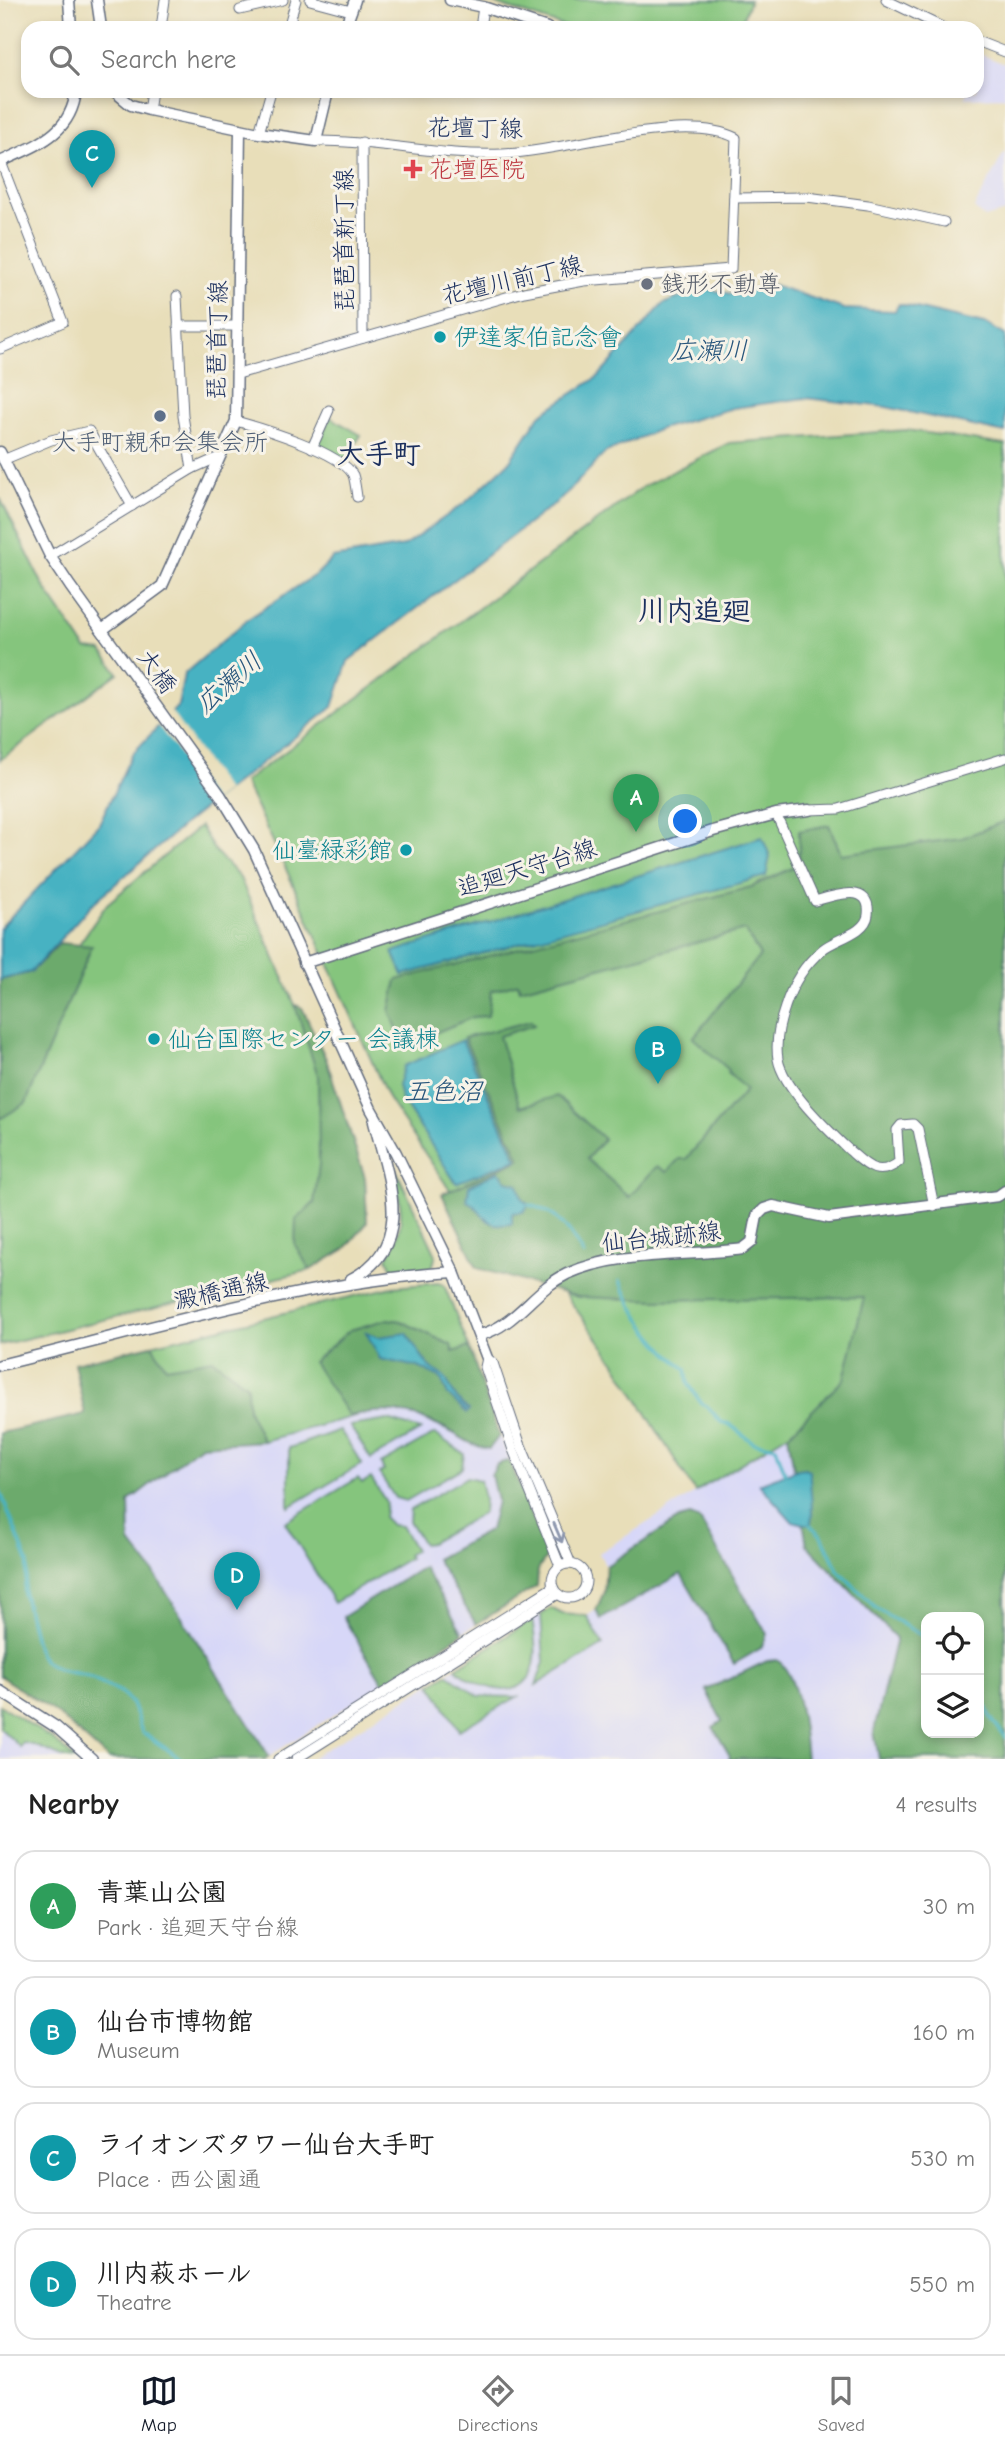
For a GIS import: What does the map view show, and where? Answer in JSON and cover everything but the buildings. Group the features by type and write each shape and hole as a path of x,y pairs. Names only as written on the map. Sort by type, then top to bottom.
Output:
{"street":[{"path":"69,0 70,21"},
{"path":"97,0 100,21"},
{"path":"163,21 165,0"},
{"path":"240,10 283,0"},
{"path":"290,21 296,0"},
{"path":"310,0 353,5"},
{"path":"450,0 526,21"},
{"path":"886,0 930,21"},
{"path":"481,21 483,7"},
{"path":"984,44 1005,52"},
{"path":"0,349 63,321 0,162 50,138 71,116 75,98"},
{"name":"花壇丁線","path":"122,98 131,105 149,110 259,133 316,141 362,142 503,155 666,130 724,132 736,138 734,198"},
{"path":"149,110 151,98"},
{"path":"259,133 269,98"},
{"path":"316,141 326,98"},
{"name":"琵琶首丁線","path":"105,635 162,586 236,421 240,129"},
{"name":"琵琶首新丁線","path":"362,142 363,338"},
{"path":"734,198 819,199 868,205 944,222"},
{"name":"花壇川前丁線","path":"237,374 524,292 560,285 731,269 734,198"},
{"path":"177,296 183,416 187,454 192,469"},
{"path":"178,326 238,326"},
{"path":"312,448 329,410"},
{"path":"236,421 312,448 342,464 353,475 357,497"},
{"path":"2,456 89,431 132,506"},
{"name":"大橋","path":"2,456 50,556 221,796 254,850 371,1109"},
{"path":"50,556 192,469 219,457"},
{"path":"809,810 839,809 1005,758"},
{"name":"追廻天守台線","path":"304,962 702,835 776,814 809,810"},
{"path":"776,814 815,901 849,892 860,894 867,902 868,917 861,928 824,948 806,966 781,1018 777,1039 778,1062 814,1115 871,1169 885,1170 900,1162 897,1130 901,1125 914,1124 918,1129 934,1206"},
{"path":"371,1109 454,1272 480,1335 487,1358 485,1367 508,1436 560,1566"},
{"path":"333,1286 368,1269 383,1251 390,1235 392,1196 371,1109"},
{"name":"仙台城跡線","path":"480,1335 505,1326 554,1282 589,1267 629,1258 743,1249 752,1242 757,1216 764,1209 773,1206 829,1218 934,1206 998,1196 1005,1191"},
{"name":"澱橋通線","path":"0,1365 333,1286 392,1276 454,1272"},
{"path":"487,1358 493,1363 520,1444 571,1564 583,1571 585,1588 573,1599 555,1591"},
{"path":"555,1591 552,1577 560,1566 571,1564"},
{"path":"278,1759 555,1591"},
{"path":"296,1759 555,1591"},
{"path":"0,1692 56,1727 92,1759"}],"shaded area":[{"path":"984,56 1005,64 1005,97 984,98"},
{"path":"1005,151 1005,212 985,218 974,208"},
{"path":"74,1363 263,1441 381,1409 418,1417 459,1436 493,1418 530,1512 436,1559 476,1624 265,1759 108,1759 56,1713 0,1676 0,1433 85,1414"},
{"path":"788,1435 807,1545 897,1638 874,1731 879,1759 310,1759 551,1608 562,1614 587,1616 596,1610 604,1592 606,1566 599,1553"},
{"path":"0,1705 51,1738 75,1759 0,1759"}],"green space":[{"path":"484,0 750,0 743,18 738,21 548,21"},
{"path":"330,417 361,435 344,462 317,446"},
{"path":"907,430 1005,445 1005,1174 464,1211 389,1100 282,860 244,782 644,486 729,443"},
{"path":"0,498 43,585 86,649 102,651 118,673 0,760"},
{"path":"1005,821 1005,1759 879,1759 874,1731 896,1638 807,1545 788,1435 844,1379 864,1297 656,1300 578,1297 477,1268 442,1194 520,1159 464,1038 531,1021 534,1025 499,1036 520,1107 557,1096 604,1139 587,1159 629,1197 657,1166 667,1172 679,1159 686,1159 746,1090 728,1073 729,1070 693,1038 760,956 745,930 520,989 518,983 491,991 488,1016 473,1017 404,1046 390,1011 397,980 751,887 799,865 799,831 829,825 841,854 962,838"},
{"path":"200,826 214,850 240,878 295,1005 302,1008 326,1059 365,1178 367,1223 345,1249 310,1270 0,1345 0,1052 5,1050 107,904"},
{"path":"60,943 92,946 26,1103 0,1119 0,980 31,972"},
{"path":"295,1005 302,1008 326,1059 365,1178 367,1223 345,1249 310,1270 295,1245 296,1220 314,1203 319,1165 318,1076"},
{"path":"396,1170 436,1255 432,1268 393,1271 387,1258 398,1236 401,1217 394,1173"},
{"path":"921,1256 841,1401 695,1492 614,1361 559,1286"},
{"path":"439,1283 444,1285 469,1347 459,1436 419,1417 381,1409 263,1441 211,1436 118,1353 392,1287"},
{"path":"388,1319 401,1321 451,1345 453,1352 469,1347 499,1436 489,1449 471,1443 433,1422 409,1414 375,1412 349,1416 313,1362 350,1330"},
{"path":"152,1345 166,1367 213,1359 247,1385 248,1410 263,1441 201,1445 129,1501 130,1542 154,1573 269,1756 265,1759 108,1759 56,1713 0,1676 0,1433 85,1414 74,1363"},
{"path":"388,1420 421,1430 371,1459 350,1426"},
{"path":"340,1430 362,1464 289,1507 289,1448"},
{"path":"435,1434 464,1454 462,1468 406,1501 395,1498 379,1473 384,1471 381,1464"},
{"path":"507,1461 511,1464 547,1556 538,1570 537,1586 476,1624 436,1559 490,1530 497,1501 491,1475 497,1464"},
{"path":"467,1477 480,1480 484,1498 483,1513 430,1543 423,1544 409,1521 410,1510"},
{"path":"358,1478 362,1483 371,1478 386,1502 384,1518 391,1525 401,1526 415,1550 407,1555 409,1558 334,1603 285,1522"},
{"path":"690,1516 700,1520 767,1634 761,1648 734,1664 681,1574 601,1619 596,1610 604,1592 606,1566 679,1519"},
{"path":"423,1567 463,1633 383,1683 343,1617"},
{"path":"551,1608 562,1614 587,1616 603,1645 536,1685 544,1662 541,1615"},
{"path":"532,1620 535,1663 530,1676 523,1684 514,1689 493,1688 472,1680 456,1668"},
{"path":"777,1660 791,1678 795,1691 802,1721 806,1759 729,1759 730,1756 713,1727 722,1721 706,1690 767,1661"},
{"path":"447,1674 479,1696 517,1697 459,1730 431,1684"},
{"path":"0,1705 51,1738 75,1759 62,1757 30,1744 23,1743 20,1747 0,1728"}],"water":[{"name":"広瀬川","path":"771,284 844,309 895,311 899,304 988,325 1005,335 1005,433 886,407 805,398 733,408 660,429 606,452 562,498 348,661 333,707 193,817 91,905 31,972 0,980 0,928 99,824 132,754 178,706 184,674 248,619 318,573 333,558 404,546 466,502 509,462 540,415 599,376 663,304 702,288 738,295"},
{"path":"762,837 770,856 766,876 403,975 393,952"},
{"name":"五色沼","path":"462,1040 517,1159 456,1183 401,1098 398,1085 404,1066"},
{"path":"499,1171 507,1181 518,1184 522,1199 529,1205 523,1212 512,1213 512,1224 494,1224 488,1221 467,1201 469,1186"},
{"path":"366,1332 378,1337 407,1333 428,1365 444,1377 458,1400 469,1410 467,1413 448,1395 440,1377 418,1367 380,1359"},
{"path":"806,1468 810,1472 810,1525 792,1521 759,1484"}],"pier":[{"path":"170,710 227,791 214,801 157,724"}],"waterway":[{"path":"529,1205 548,1212 562,1223 584,1255"},
{"path":"620,1281 647,1329 686,1369 688,1383 701,1403 721,1422 729,1424 754,1443 776,1447 785,1473"},
{"path":"0,1491 28,1563 24,1595 37,1649 43,1660 59,1670 85,1675 121,1692 132,1704 142,1732 181,1759"},
{"path":"810,1525 822,1536 838,1570 877,1609 921,1635"},
{"path":"984,1701 990,1717 1005,1737"}],"place":[{"name":"花壇医院","path":"413,169"},
{"name":"ライオンズタワー仙台大手町","path":"92,188"},
{"name":"銭形不動尊","path":"647,284"},
{"name":"伊達家伯記念會","path":"440,337"},
{"name":"大手町親和会集会所","path":"160,416"},
{"name":"青葉山公園","path":"636,832"},
{"name":"仙臺緑彩館","path":"406,850"},
{"name":"仙台国際センター 会議棟","path":"154,1039"},
{"name":"仙台市博物館","path":"658,1084"},
{"name":"川内萩ホール","path":"237,1610"}],"district":[{"name":"大手町","path":"379,454"},
{"name":"川内追廻","path":"694,611"}]}
